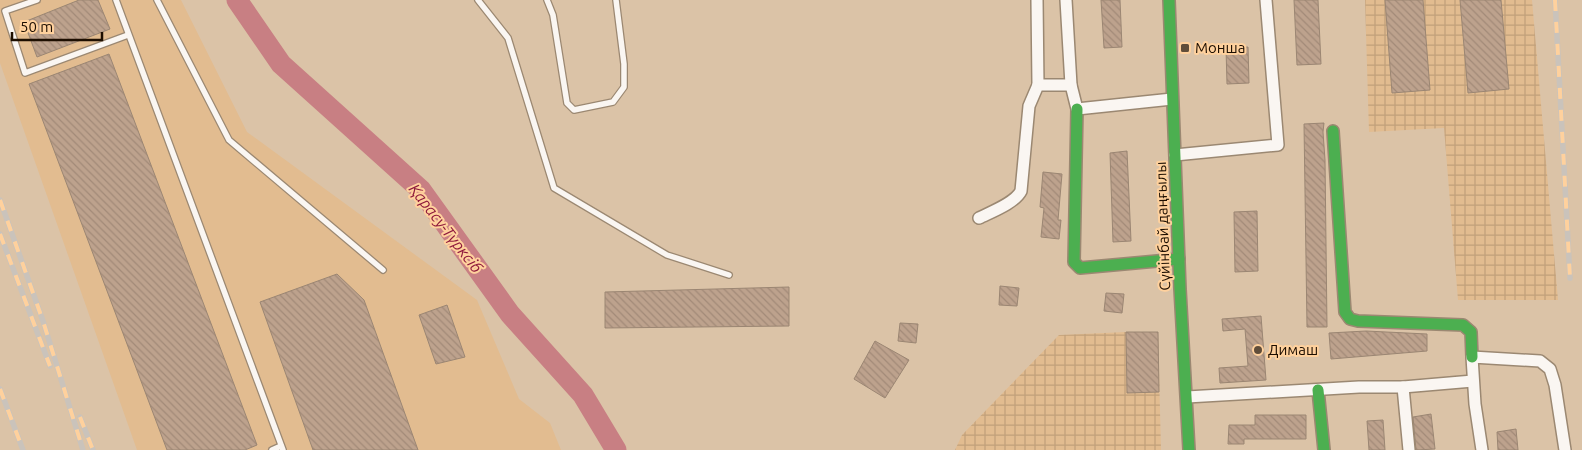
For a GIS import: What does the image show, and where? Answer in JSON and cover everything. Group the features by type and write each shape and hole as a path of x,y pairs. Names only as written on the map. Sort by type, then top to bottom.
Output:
{"street":[{"path":"979,218 1013,200 1019,196 1021,191 1029,106 1038,85 1037,0"},
{"path":"1066,0 1071,85 1077,109 1074,262 1080,268 1179,259"},
{"name":"Сүйінбай даңғылы","path":"1169,0 1179,259 1189,450"},
{"path":"1175,155 1278,145 1266,0"},
{"path":"1038,85 1071,85"},
{"path":"1077,109 1172,99"},
{"path":"1333,131 1345,312 1350,319 1358,321 1463,325 1471,332 1472,381 1482,450"},
{"path":"1472,357 1540,362 1550,368 1555,385 1565,450"},
{"path":"1187,397 1403,387 1472,381"},
{"path":"1403,387 1409,450"},
{"path":"1318,390 1324,450"}],"lane":[{"path":"37,0 5,11 24,73 128,35"},
{"path":"116,0 282,448 272,450"},
{"path":"157,0 230,140 383,270"},
{"path":"478,0 508,38 554,188 667,255 728,275"},
{"path":"547,0 553,15 567,103 574,110 613,102 624,87 624,64 616,0"}],"shaded area":[{"path":"0,0 181,0 247,132 477,300 519,399 550,423 561,450 137,450 0,63"},
{"path":"1365,0 1532,0 1558,300 1458,300 1444,128 1369,132"},
{"path":"1158,332 1161,450 955,450 962,435 1059,335"}],"building":[{"path":"79,0 98,0 110,29 37,57 24,22"},
{"path":"1101,0 1120,0 1122,47 1104,48"},
{"path":"1294,0 1318,0 1321,64 1297,65"},
{"path":"1385,0 1423,0 1430,90 1392,93"},
{"path":"1460,0 1501,0 1509,89 1468,93"},
{"path":"1248,47 1249,83 1227,84 1226,48"},
{"path":"109,54 257,445 245,450 167,450 29,84"},
{"path":"1324,123 1327,327 1307,327 1304,124"},
{"path":"1127,151 1131,241 1113,242 1110,153"},
{"path":"1043,172 1062,174 1058,220 1061,220 1059,239 1041,237 1044,208 1040,207"},
{"path":"1257,211 1258,271 1235,272 1234,212"},
{"path":"337,274 364,300 418,450 313,450 260,302"},
{"path":"1000,286 1019,288 1017,306 999,305"},
{"path":"789,287 789,326 605,328 605,292"},
{"path":"1106,293 1124,294 1122,313 1104,311"},
{"path":"447,305 465,357 436,364 419,315"},
{"path":"1261,316 1266,380 1220,383 1219,368 1248,366 1245,329 1223,331 1222,319"},
{"path":"900,323 918,324 916,343 898,341"},
{"path":"1366,331 1427,334 1427,351 1331,359 1329,333"},
{"path":"1126,332 1158,332 1159,392 1127,393"},
{"path":"875,341 909,360 885,398 854,379"},
{"path":"1431,414 1435,449 1416,450 1413,417"},
{"path":"1255,415 1306,415 1306,439 1244,439 1244,444 1228,444 1229,425 1255,425"},
{"path":"1383,420 1385,450 1369,450 1367,421"},
{"path":"1516,429 1518,450 1498,450 1497,432"}],"waterway":[{"name":"Қарасу-Түрксіб","path":"237,0 281,64 421,190 510,314 583,395 616,450"}],"railway":[{"path":"1555,0 1570,278"},
{"path":"0,200 43,321 83,450"},
{"path":"0,234 50,366"},
{"path":"0,389 23,450"},
{"path":"80,417 93,450"}],"traffic: fast":[{"path":"1169,0 1180,289 1189,450"},
{"path":"1077,109 1074,262 1080,268 1179,259"},
{"path":"1333,131 1345,312 1350,319 1358,321 1463,325 1471,332 1472,357"},
{"path":"1318,390 1324,450"}],"place":[{"name":"Монша","path":"1185,48"},
{"name":"Димаш","path":"1258,350"}]}
